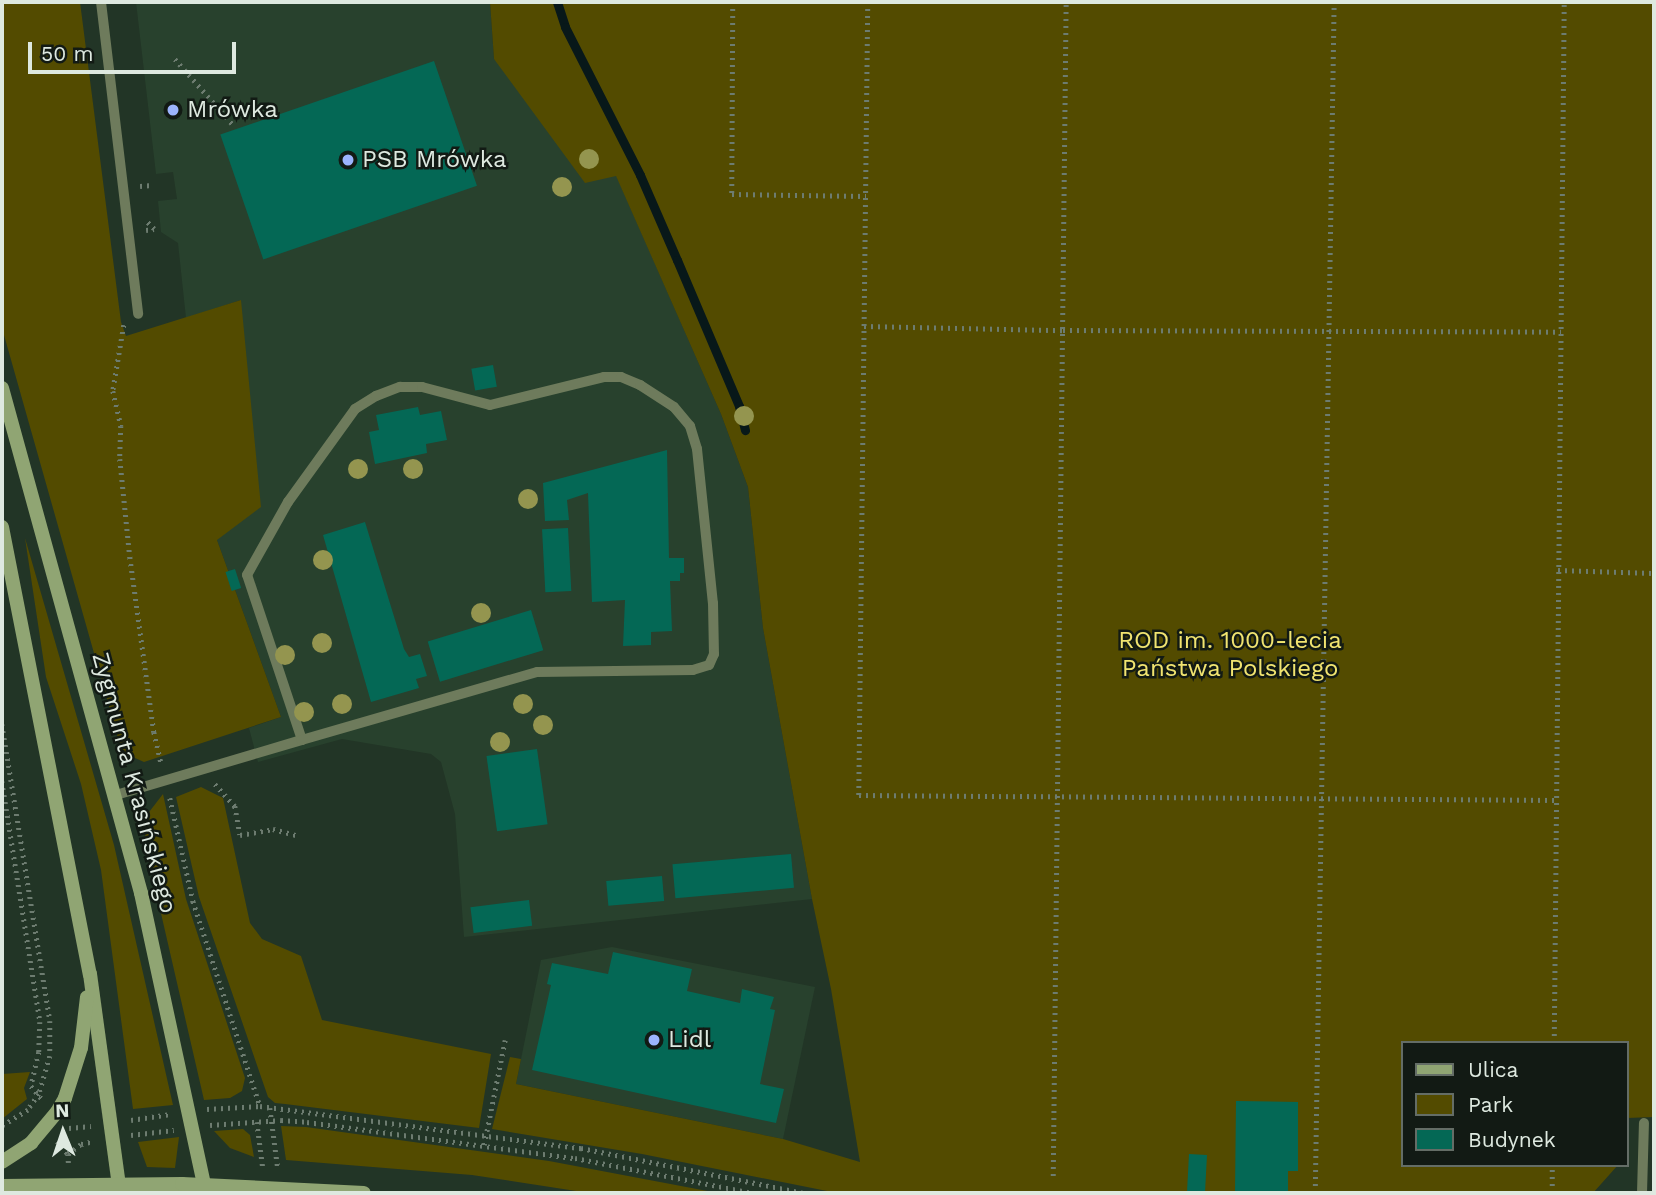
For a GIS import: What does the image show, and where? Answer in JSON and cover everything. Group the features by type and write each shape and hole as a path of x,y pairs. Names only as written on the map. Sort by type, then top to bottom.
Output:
{"street":[{"name":"Zygmunta Krasińskiego","path":"2,388 116,795 206,1189"},
{"path":"2,527 90,974 119,1189"},
{"path":"2,1162 31,1143 55,1115 75,1074 90,974"},
{"path":"2,1186 53,1185 119,1189 272,1187 364,1193"}],"lane":[{"path":"101,2 138,314"},
{"path":"116,795 537,672 692,670 709,665 714,654 713,603 697,449 690,426 674,407 640,385 621,377 604,377 491,405 422,387 400,387 376,396 355,409 288,502 247,575 302,740"},
{"path":"1642,1193 1649,1158 1644,1123"}],"path":[{"path":"733,2 732,194 866,196"},
{"path":"868,2 859,795 1556,800"},
{"path":"1053,1176 1066,2"},
{"path":"1315,1193 1334,2"},
{"path":"1554,1041 1564,2"},
{"path":"175,59 234,126"},
{"path":"139,186 152,185"},
{"path":"138,314 124,322 113,391 121,426 120,459 130,556 154,732 192,901 260,1106"},
{"path":"864,326 1063,330 1560,332"},
{"path":"1558,570 1653,572"},
{"path":"2,724 50,1021 50,1056 39,1094 28,1110 2,1126"},
{"path":"2,781 40,1021 39,1052 32,1086 55,1115 72,1129 112,1131 193,1128 272,1121 575,1158 753,1193"},
{"path":"212,782 221,787 235,806 240,835 273,829 296,835"},
{"path":"169,796 180,791"},
{"path":"484,1145 505,1040"},
{"path":"68,1154 81,1143 112,1131 190,1112 260,1106 581,1148 804,1193"},
{"path":"270,1108 272,1187"},
{"path":"257,1122 272,1187"},
{"path":"53,1185 52,1152 72,1129"},
{"path":"1552,1167 1552,1193"}],"shaded area":[{"path":"136,2 490,2 494,59 616,175 721,414 748,487 763,628 812,899 464,937 455,814 441,762 431,754 342,739 258,762 249,728 281,717 217,540 241,300 186,318 178,243 161,232 158,201 177,199 173,172 156,174"},
{"name":"Lidl","path":"612,947 815,987 783,1139 516,1084 541,960"}],"green space":[{"path":"2,2 80,2 121,322 126,336 241,300 261,507 217,540 281,717 144,762 126,754 120,745 2,328"},
{"name":"ROD im. 1000-lecia Państwa Polskiego","path":"490,2 1654,2 1654,1117 1628,1118 1628,1041 1400,1041 1400,1167 1616,1167 1593,1193 837,1193 642,1154 492,1129 510,1057 521,1059 516,1084 783,1139 860,1162 831,989 763,628 748,487 721,414 616,176 585,183 494,59"},
{"path":"25,538 114,845 173,1105 133,1109 101,870 81,784 46,677"},
{"path":"201,787 223,798 250,923 262,939 301,956 322,1020 491,1054 479,1128 275,1103 268,1097 199,897 176,797"},
{"path":"163,794 186,899 245,1078 242,1091 230,1098 204,1100 145,844 146,816"},
{"path":"30,1072 24,1088 27,1099 2,1119 2,1074"},
{"path":"281,1126 306,1127 549,1161 718,1193 589,1193 472,1175 286,1160"},
{"path":"243,1129 250,1135 254,1157 230,1148 214,1131"},
{"path":"179,1137 175,1168 147,1167 138,1142"}],"building":[{"name":"PSB Mrówka","path":"434,61 477,186 263,259 220,135"},
{"path":"493,365 497,387 475,390 471,369"},
{"path":"418,407 420,415 441,411 447,440 426,444 427,453 375,464 369,432 379,430 376,415"},
{"path":"667,450 669,558 684,558 684,573 680,573 680,581 670,581 672,631 651,632 651,645 623,646 625,600 592,602 588,493 567,500 569,520 545,521 543,483"},
{"path":"365,522 404,649 409,657 420,654 427,676 416,679 419,688 371,702 323,535"},
{"path":"568,528 571,591 545,592 542,529"},
{"path":"235,569 241,588 232,591 225,572"},
{"path":"531,610 543,650 440,682 428,642"},
{"path":"537,749 548,824 497,831 486,756"},
{"path":"791,854 794,888 675,898 672,864"},
{"path":"662,876 664,901 608,906 606,881"},
{"path":"529,900 532,926 474,933 470,907"},
{"name":"Lidl","path":"613,952 692,969 687,991 740,1003 742,989 774,997 770,1009 775,1010 760,1084 784,1089 776,1123 532,1070 551,985 547,984 552,963 608,974"},
{"path":"1236,1101 1298,1102 1298,1171 1288,1171 1288,1193 1235,1193"},
{"path":"1189,1154 1207,1155 1205,1193 1187,1193"}],"waterway":[{"path":"557,2 565,27 640,175 739,406 745,430"}],"place":[{"name":"Mrówka","path":"173,110"},
{"name":"PSB Mrówka","path":"348,160"},
{"name":"Lidl","path":"654,1040"}]}
